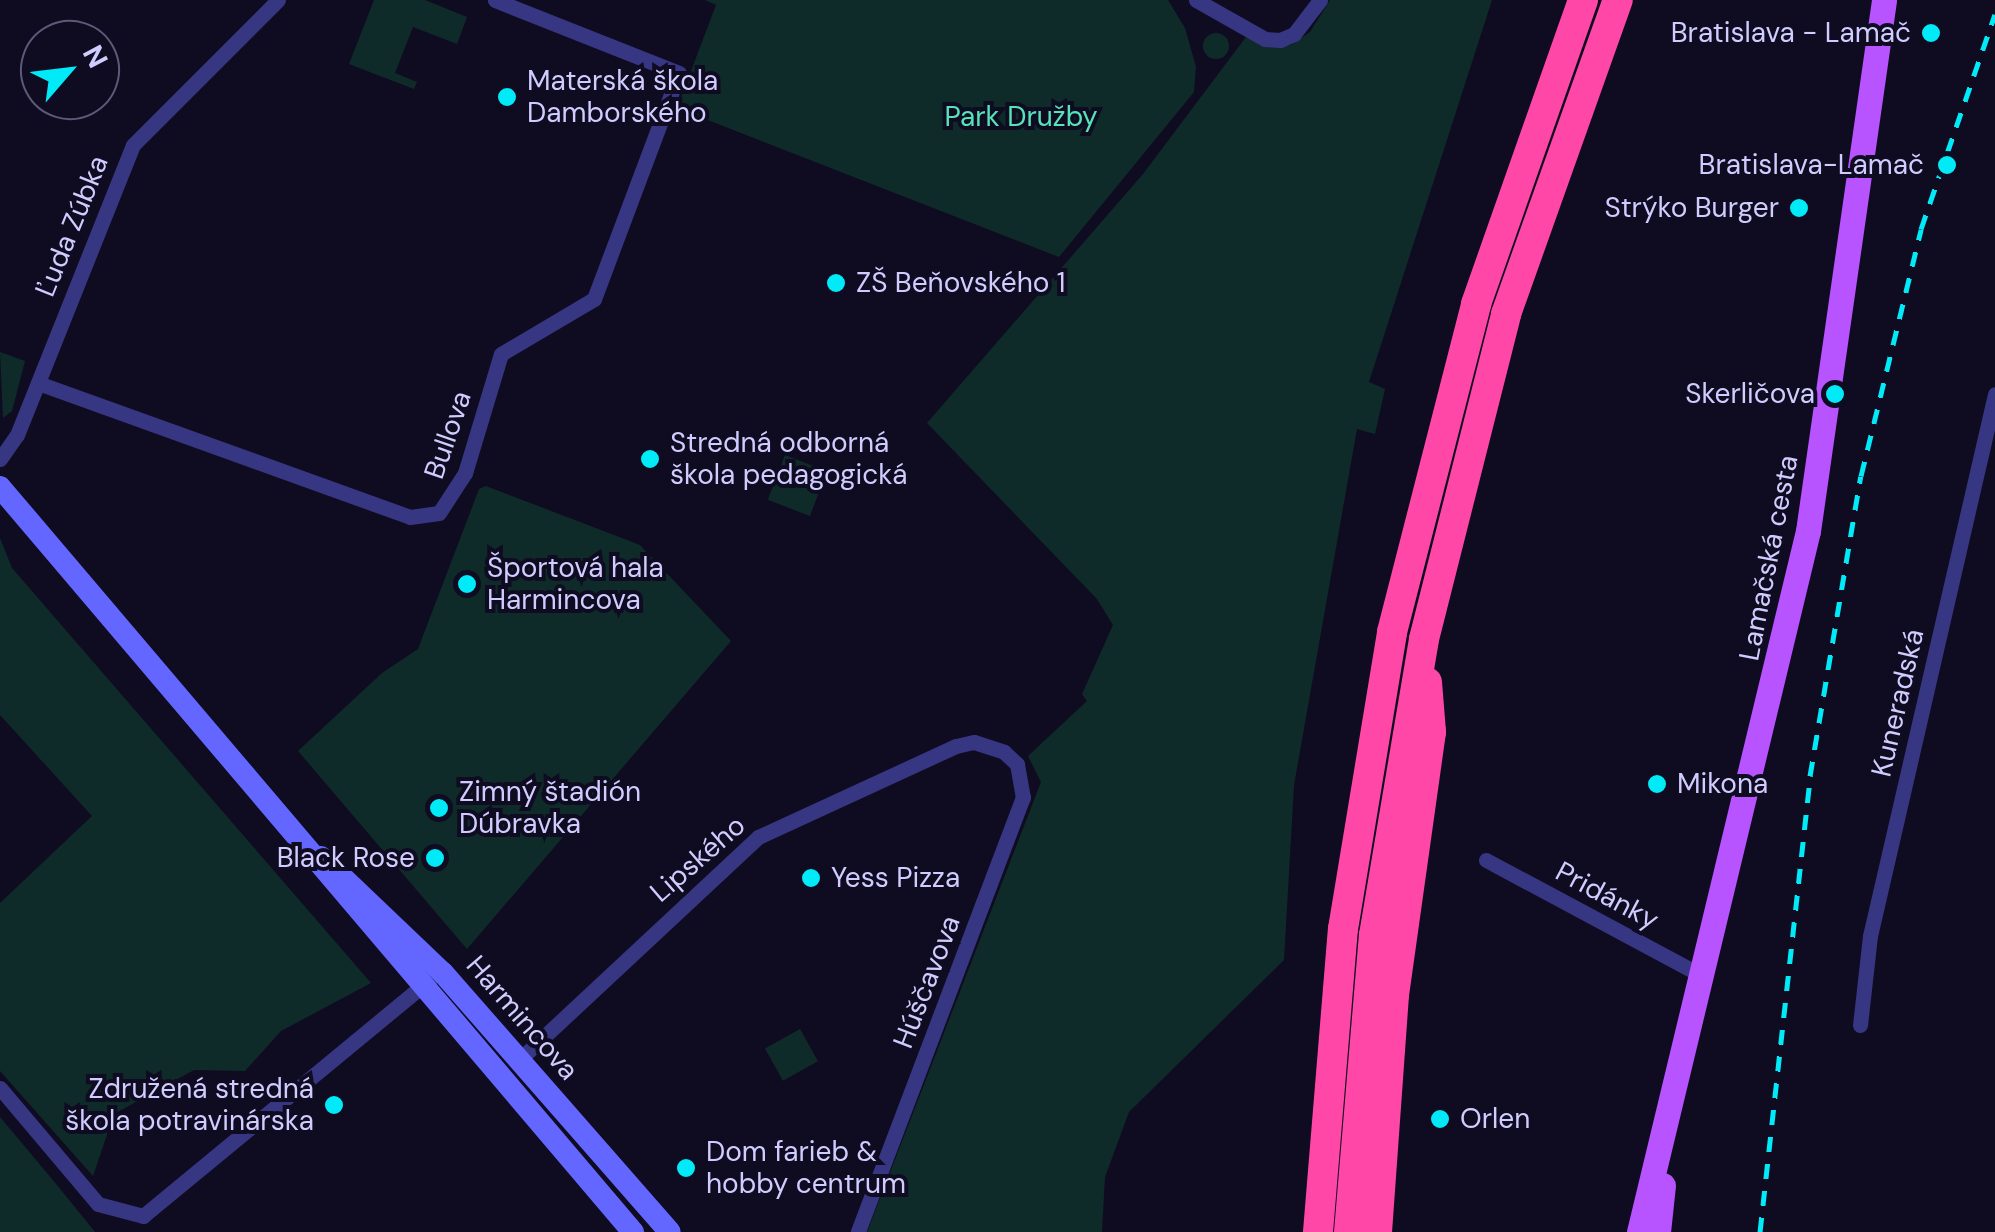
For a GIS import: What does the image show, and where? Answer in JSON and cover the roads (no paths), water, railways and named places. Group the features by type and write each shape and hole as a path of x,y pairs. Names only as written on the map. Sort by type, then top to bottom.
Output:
{"highway":[{"path":"1554,72 1564,0"},
{"path":"1318,1232 1343,928 1392,632 1476,304 1554,72 1583,0"},
{"path":"1349,1232 1374,934 1424,639 1506,314 1618,0"},
{"path":"1377,1232 1394,994 1430,732 1424,639"}],"main road":[{"name":"Lamačská cesta","path":"1639,1232 1704,977 1808,531 1884,0"},
{"name":"Lamačská cesta","path":"1658,1232 1669,1120"}],"street":[{"name":"Ľuda Zúbka","path":"0,459 38,383 133,145 278,0"},
{"name":"Bullova","path":"38,383 410,517 438,513 465,473 502,354 594,300 679,74 495,0"},
{"path":"1196,0 1265,39 1294,34 1320,0"},
{"name":"Kuneradská","path":"1860,1025 1870,936 1989,450 1995,394"},
{"name":"Harmincova","path":"0,486 318,855 332,882 633,1232"},
{"name":"Lipského","path":"519,1060 758,838 956,746 974,742 1004,752"},
{"name":"Húščavova","path":"858,1232 1023,797 1017,764 1004,752"},
{"name":"Harmincova","path":"318,855 344,871 443,973 670,1232"},
{"name":"Pridánky","path":"1486,860 1704,977"},
{"path":"0,1088 98,1204 144,1224 419,984 443,973"}],"railway":[{"path":"1760,1232 1810,776 1861,476 1921,229 1995,14"}],"place":[{"name":"Bratislava - Lamač","path":"1931,33"},
{"name":"Materská škola Damborského","path":"507,97"},
{"name":"Bratislava-Lamač","path":"1947,165"},
{"name":"Strýko Burger","path":"1799,208"},
{"name":"ZŠ Beňovského 1","path":"836,283"},
{"name":"Skerličova","path":"1835,394"},
{"name":"Stredná odborná škola pedagogická","path":"650,459"},
{"name":"Športová hala Harmincova","path":"467,584"},
{"name":"Mikona","path":"1657,784"},
{"name":"Zimný štadión Dúbravka","path":"439,808"},
{"name":"Black Rose","path":"435,858"},
{"name":"Yess Pizza","path":"811,878"},
{"name":"Združená stredná škola potravinárska","path":"334,1105"},
{"name":"Orlen","path":"1440,1119"},
{"name":"Dom farieb & hobby centrum","path":"686,1168"}],"park label":[{"name":"Park Družby","path":"1021,117"}]}
